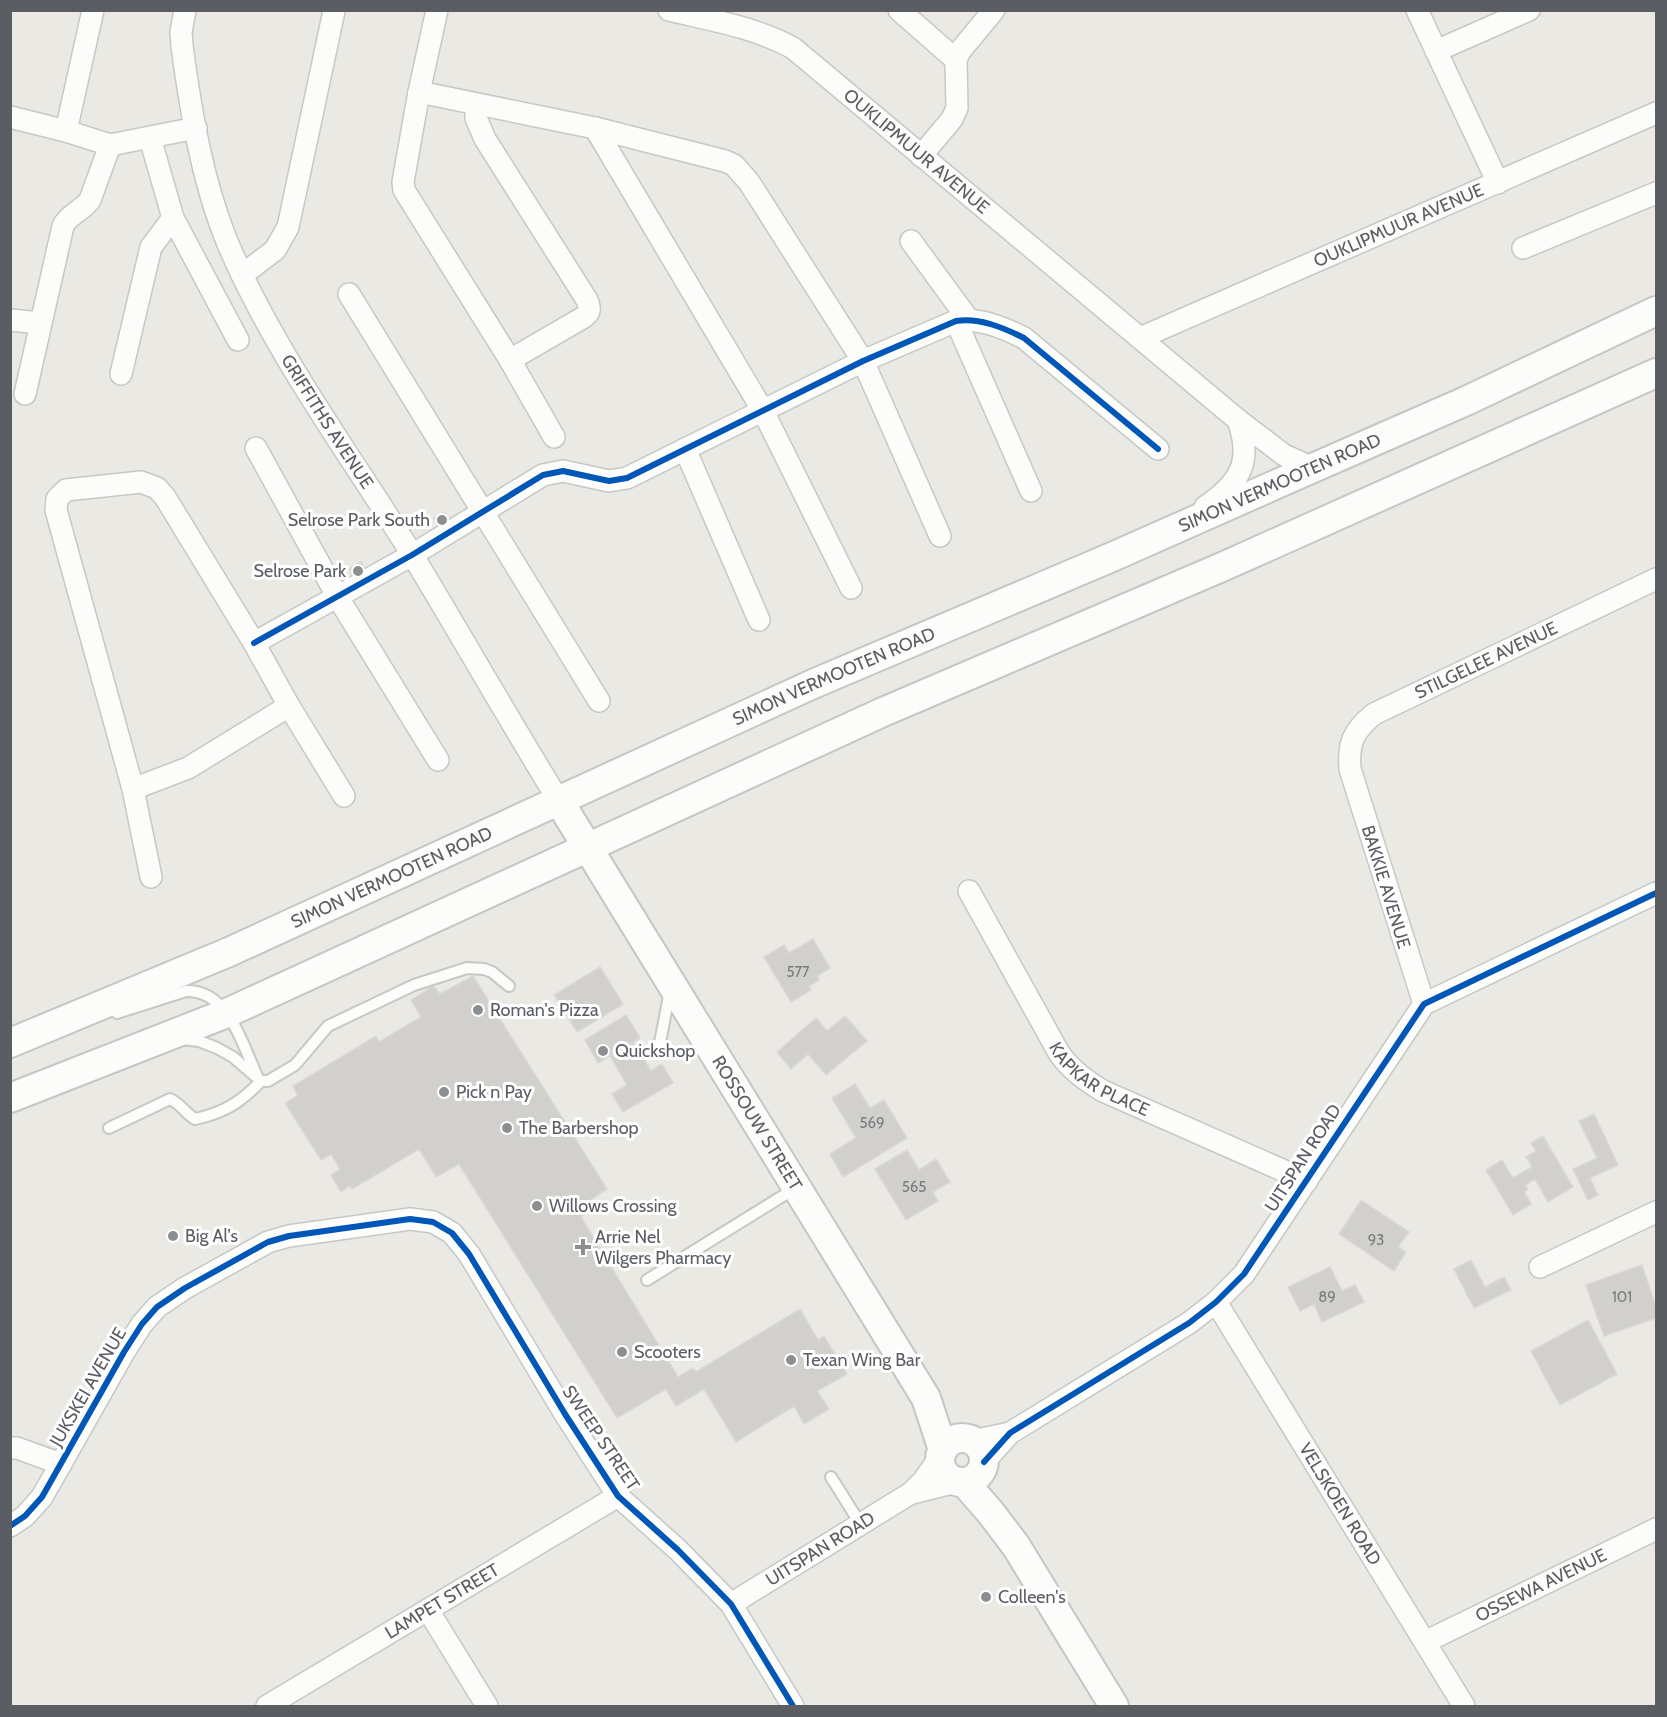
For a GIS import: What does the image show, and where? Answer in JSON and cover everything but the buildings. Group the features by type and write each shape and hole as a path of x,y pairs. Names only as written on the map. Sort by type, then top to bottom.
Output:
{"main road":[{"name":"SIMON VERMOOTEN ROAD","path":"10,1044 229,952 813,684 1160,536 1466,400 1656,311"},
{"path":"10,1098 227,1013 883,712 1233,562 1656,372"},
{"name":"ROSSOUW STREET","path":"559,801 926,1398 972,1462"},
{"name":"ROSSOUW STREET","path":"926,1398 941,1453"},
{"path":"941,1453 946,1445 958,1438 994,1497 1016,1546 1114,1707"}],"street":[{"path":"66,131 93,10"},
{"name":"GRIFFITHS AVENUE","path":"185,10 182,46 196,128 210,188 228,242 243,275 288,358 412,555 559,801"},
{"path":"437,10 419,92 403,182 404,190 510,360 554,437"},
{"path":"899,10 956,60"},
{"path":"921,156 952,118 957,108 956,60 960,51 994,10"},
{"path":"1417,10 1498,183"},
{"path":"1436,51 1529,10"},
{"path":"243,275 274,250 288,227 334,11"},
{"name":"OUKLIPMUUR AVENUE","path":"682,12 765,34 793,48 1238,420 1284,455 1313,468"},
{"path":"419,92 595,128 734,165 749,182 862,361 940,536"},
{"path":"476,105 476,118 485,139 587,300 590,309 584,317 510,360"},
{"name":"OUKLIPMUUR AVENUE","path":"1140,338 1656,113"},
{"path":"10,117 110,145 196,128"},
{"path":"595,128 762,411 851,588"},
{"path":"150,138 173,218 238,340"},
{"path":"25,394 63,226 68,217 90,200 110,145"},
{"path":"1522,248 1656,193"},
{"path":"122,375 151,246 173,218"},
{"path":"911,241 962,320 1031,491"},
{"path":"349,294 599,701"},
{"path":"10,320 40,323"},
{"path":"254,643 412,555 543,475 562,471 609,481 627,478 862,361 962,320 1003,328 1024,338 1158,448"},
{"path":"1160,536 1222,495 1241,472 1245,459 1245,446 1238,420"},
{"path":"256,448 337,596 438,760"},
{"path":"685,449 759,620"},
{"path":"151,877 133,789 56,510 60,493 66,490 141,482 157,488 165,497 254,643 344,796"},
{"name":"STILGELEE AVENUE","path":"1350,769 1349,750 1355,735 1361,724 1374,714 1656,579"},
{"path":"133,789 188,768 289,706"},
{"name":"BAKKIE AVENUE","path":"1350,769 1424,1004"},
{"name":"KAPKAR PLACE","path":"969,891 1068,1066 1102,1091 1307,1181"},
{"path":"1424,1004 1656,893"},
{"name":"UITSPAN ROAD","path":"730,1604 911,1493 972,1462 1010,1433 1189,1323 1216,1302 1244,1275 1424,1004"},
{"path":"1540,1267 1656,1212"},
{"name":"JUKSKEI AVENUE","path":"10,1526 25,1516 42,1497 124,1352 142,1324 157,1307 268,1242 290,1236 410,1219"},
{"name":"SWEEP STREET","path":"410,1219 433,1222 452,1233 468,1254 565,1414 618,1496 678,1550 730,1604 793,1707"},
{"name":"VELSKOEN ROAD","path":"1216,1302 1464,1707"},
{"path":"10,1448 17,1448 62,1464"},
{"name":"UITSPAN ROAD","path":"911,1493 923,1481 941,1453"},
{"name":"LAMPET STREET","path":"267,1707 618,1496"},
{"name":"OSSEWA AVENUE","path":"1425,1642 1656,1529"},
{"path":"428,1610 487,1707"}],"lane":[{"path":"163,1038 199,1041 217,1048 233,1057 259,1080 267,1081 295,1065 328,1026 414,985 467,968 492,972 509,986"},
{"path":"658,1053 671,984"},
{"path":"105,1017 186,991 196,991 210,996 233,1022 259,1080"},
{"path":"10,1044 85,1023"},
{"path":"109,1128 170,1100 179,1103 186,1114 195,1119 210,1116 244,1098 259,1080"},
{"path":"647,1280 796,1187"},
{"path":"831,1477 861,1525"}],"cycle path":[{"path":"254,643 412,555 543,475 563,471 609,481 627,478 863,361 956,321 982,322 1024,338 1158,449"},
{"path":"984,1462 1010,1433 1189,1323 1216,1302 1244,1274 1424,1004 1656,893"},
{"path":"10,1526 25,1516 42,1497 124,1352 142,1324 157,1307 185,1288 268,1242 289,1236 410,1219 433,1222 452,1233 469,1254 565,1414 618,1496 678,1550 731,1604 793,1706"}],"place":[{"name":"Selrose Park South","path":"442,520"},
{"name":"Selrose Park","path":"358,571"},
{"name":"Roman's Pizza","path":"478,1010"},
{"name":"Quickshop","path":"603,1051"},
{"name":"Pick n Pay","path":"444,1092"},
{"name":"The Barbershop","path":"507,1128"},
{"name":"Willows Crossing","path":"537,1206"},
{"name":"Big Al's","path":"173,1236"},
{"name":"Arrie Nel Wilgers Pharmacy","path":"583,1247"},
{"name":"Scooters","path":"622,1352"},
{"name":"Texan Wing Bar","path":"791,1360"},
{"name":"Colleen's","path":"986,1597"}]}
